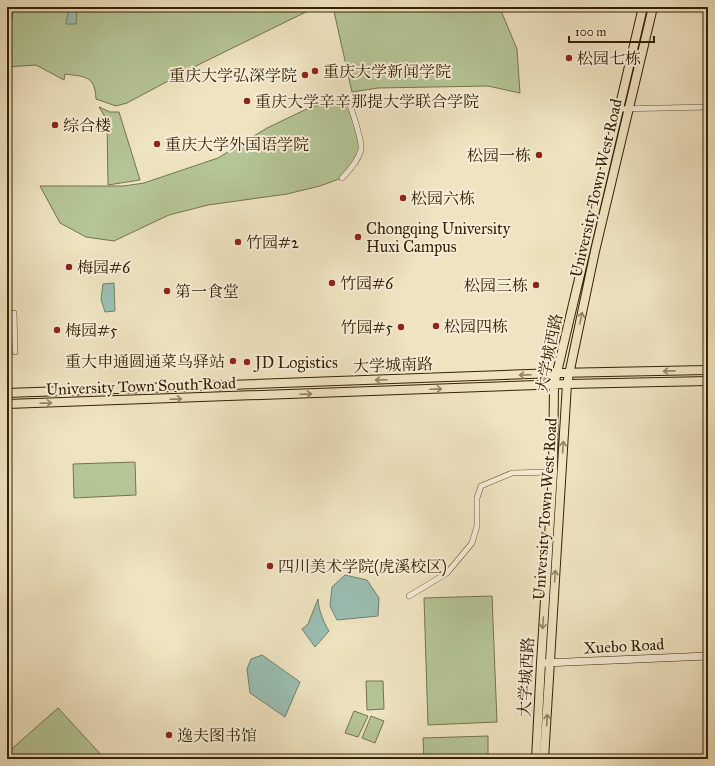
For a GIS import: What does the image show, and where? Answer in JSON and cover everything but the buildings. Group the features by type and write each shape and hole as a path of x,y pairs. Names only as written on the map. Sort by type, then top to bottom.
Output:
{"main road":[{"name":"大学城西路","path":"536,759 553,472 554,385 643,7"},
{"name":"University Town West Road","path":"544,759 569,373 595,251 653,7"},
{"name":"大学城南路","path":"7,393 556,373 708,370"},
{"name":"University Town South Road","path":"7,404 568,384 708,381"}],"street":[{"path":"342,178 355,164 362,149 348,99"},
{"path":"618,109 708,107"},
{"path":"14,313 15,352"},
{"path":"409,596 447,574 472,543 477,526 477,498 481,486 512,473 553,472"},
{"name":"Xuebo Road","path":"541,663 708,656"}],"green space":[{"path":"14,7 316,7 200,64 127,103 116,106 96,99 94,85 91,81 83,77 65,74 64,80 36,65 7,67 7,35 10,28"},
{"path":"333,7 502,7 502,13 517,49 520,93 488,86 378,88 352,92"},
{"path":"348,99 361,149 342,178 320,186 287,194 208,205 169,215 114,241 86,237 60,223 40,186 124,186 144,183 218,158 267,128 311,107"},
{"path":"99,107 110,112 119,112 140,180 108,185 107,120"},
{"path":"135,462 136,495 74,498 73,464"},
{"path":"492,596 497,722 428,725 424,598"},
{"path":"366,681 383,681 384,709 367,710"},
{"path":"58,708 105,759 7,759 7,753"},
{"path":"354,711 368,716 358,737 345,733"},
{"path":"371,716 384,721 375,743 362,738"},
{"path":"488,736 488,759 424,759 423,738"}],"water":[{"path":"69,7 77,7 76,24 66,24"},
{"path":"114,283 115,311 105,312 101,299 103,284"},
{"path":"345,575 367,580 379,598 378,616 337,620 330,606 332,587"},
{"path":"318,599 319,608 329,631 315,647 302,629 308,624"},
{"path":"262,655 300,682 285,717 250,693 247,669 251,659"}],"place":[{"name":"松园七栋","path":"569,58"},
{"name":"重庆大学新闻学院","path":"315,71"},
{"name":"重庆大学弘深学院","path":"305,75"},
{"name":"重庆大学辛辛那提大学联合学院","path":"247,101"},
{"name":"综合楼","path":"55,125"},
{"name":"重庆大学外国语学院","path":"157,144"},
{"name":"松园一栋","path":"539,155"},
{"name":"松园六栋","path":"403,198"},
{"name":"Chongqing University Huxi Campus","path":"358,237"},
{"name":"竹园#2","path":"238,242"},
{"name":"梅园#6","path":"69,267"},
{"name":"竹园#6","path":"332,283"},
{"name":"松园三栋","path":"536,285"},
{"name":"第一食堂","path":"167,291"},
{"name":"松园四栋","path":"436,326"},
{"name":"竹园#5","path":"401,327"},
{"name":"梅园#5","path":"57,330"},
{"name":"重大申通圆通菜鸟驿站","path":"233,361"},
{"name":"JD Logistics","path":"247,362"},
{"name":"四川美术学院(虎溪校区)","path":"270,566"},
{"name":"逸夫图书馆","path":"169,735"}]}
